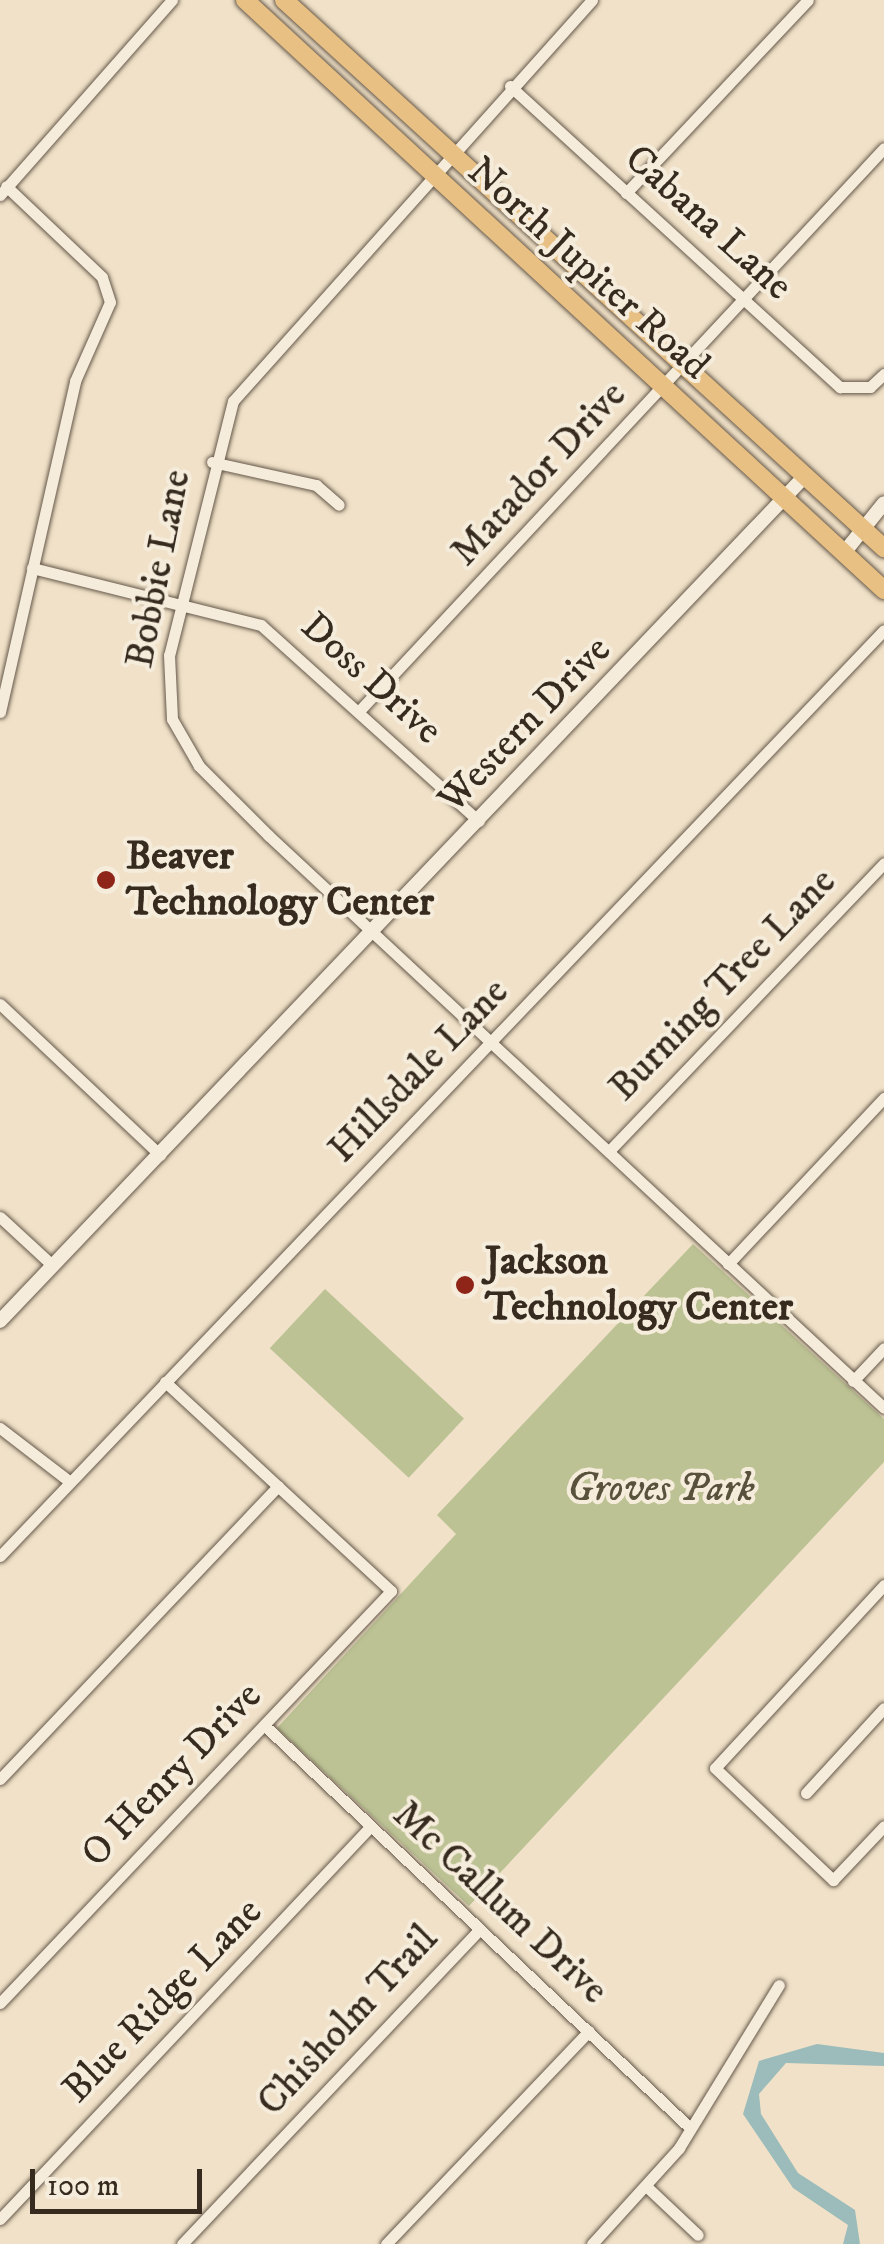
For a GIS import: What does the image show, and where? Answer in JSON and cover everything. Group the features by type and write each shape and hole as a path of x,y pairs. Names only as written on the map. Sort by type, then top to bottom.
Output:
{"main road":[{"name":"North Jupiter Road","path":"245,0 884,590"},
{"name":"North Jupiter Road","path":"284,0 884,548"}],"street":[{"path":"0,712 75,381 110,302 102,277 3,191 172,0"},
{"name":"Bobbie Lane","path":"592,0 449,150 250,375 222,420 182,604 168,690 186,750 373,932 884,1408"},
{"path":"626,193 808,0"},
{"name":"Cabana Lane","path":"510,86 840,387 870,386 884,374"},
{"name":"Matador Drive","path":"360,710 746,303 884,148"},
{"path":"212,462 316,485 339,506"},
{"name":"Western Drive","path":"0,1320 805,476"},
{"path":"843,554 884,503"},
{"name":"Doss Drive","path":"32,568 261,625 360,710 478,821"},
{"name":"Hillsdale Lane","path":"0,1556 884,630"},
{"name":"Burning Tree Lane","path":"609,1151 884,864"},
{"path":"0,1004 160,1154"},
{"path":"728,1264 884,1098"},
{"path":"0,1217 52,1265"},
{"path":"853,1381 884,1348"},
{"path":"0,1779 278,1486 165,1382"},
{"path":"0,1428 70,1482"},
{"name":"O Henry Drive","path":"0,2003 391,1592 278,1486"},
{"path":"884,1585 715,1768 834,1880 884,1826"},
{"path":"806,1793 884,1708"},
{"name":"Mc Callum Drive","path":"264,1725 690,2128"},
{"name":"Blue Ridge Lane","path":"0,2219 372,1826"},
{"name":"Chisholm Trail","path":"182,2244 479,1930"},
{"path":"592,2244 646,2186 690,2128 779,1984"},
{"path":"386,2244 589,2031"},
{"path":"646,2186 698,2235"}],"green space":[{"name":"Groves Park","path":"693,1244 884,1419 884,1462 469,1906 277,1728 456,1534 437,1515"},
{"path":"325,1289 464,1419 409,1478 270,1348"}],"water":[{"path":"817,2044 884,2053 884,2066 786,2063 759,2094 761,2114 798,2173 855,2210 860,2244 843,2244 848,2225 793,2188 743,2114 759,2061"}],"place":[{"name":"Beaver Technology Center","path":"106,880"},
{"name":"Jackson Technology Center","path":"465,1285"}]}
